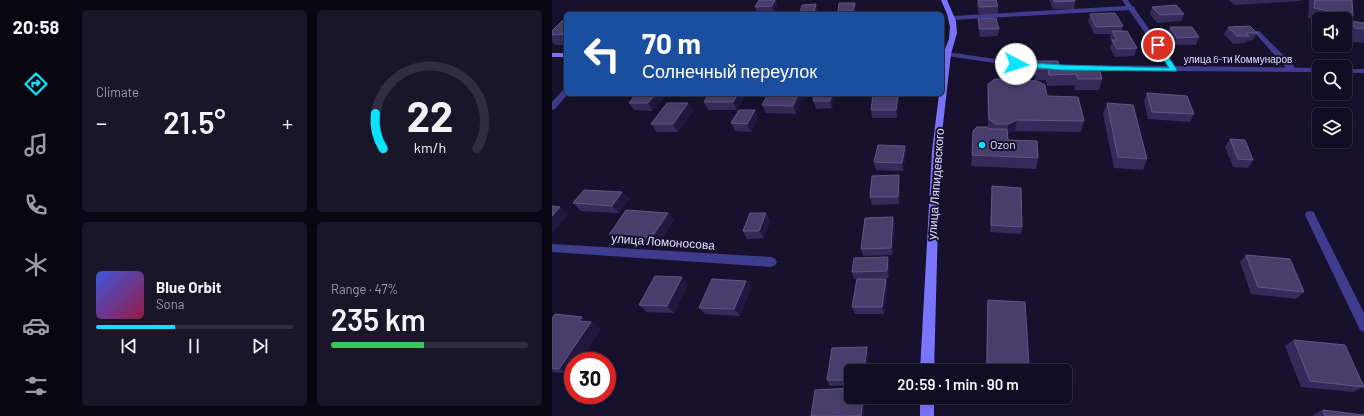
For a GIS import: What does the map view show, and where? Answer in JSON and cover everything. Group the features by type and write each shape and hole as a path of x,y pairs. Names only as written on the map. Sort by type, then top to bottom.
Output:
{"street":[{"name":"улица Ляпидевского","path":"944,0 953,18 953,40 944,54"},
{"path":"1126,0 1133,8 1174,70"},
{"path":"953,18 1133,8"},
{"path":"1257,32 1291,68"},
{"name":"улица 6-ти Коммунаров","path":"944,54 1016,64 1062,68 1174,70 1291,68 1312,70"},
{"path":"552,56 564,56"},
{"path":"1352,70 1364,71"},
{"path":"552,107 564,94"},
{"name":"улица Ляпидевского","path":"927,364 936,151 941,96"},
{"path":"1310,215 1364,326"},
{"name":"улица Ломоносова","path":"552,248 771,262"},
{"path":"927,404 927,416"}],"building":[{"path":"759,0 775,0 772,6 755,7"},
{"path":"978,0 996,0 998,6 980,7"},
{"path":"1054,0 1075,0 1075,1 1054,2"},
{"path":"1315,0 1352,0 1353,16 1352,12 1334,12 1314,8"},
{"path":"839,3 855,3 853,11 838,12"},
{"path":"816,4 814,12 800,12 802,5"},
{"path":"1176,5 1184,14 1160,15 1152,7"},
{"path":"1115,13 1123,26 1096,27 1090,14"},
{"path":"996,18 999,29 980,29 978,19"},
{"path":"562,21 564,21 564,34 552,35 552,31"},
{"path":"1352,21 1364,23 1364,29 1355,28"},
{"path":"1250,26 1257,33 1246,33 1249,36 1237,36 1228,27"},
{"path":"1170,27 1192,27 1199,37 1177,38"},
{"path":"1112,31 1127,31 1137,48 1117,49 1112,40 1117,40"},
{"path":"1035,61 1058,61 1059,69 1099,67 1102,79 1078,79 1076,74 1049,75 1048,69 1036,69"},
{"path":"995,79 1037,81 1045,85 1047,96 1078,97 1084,121 1017,120 1008,124 996,124 989,119 988,84"},
{"path":"1147,93 1187,96 1194,114 1152,112"},
{"path":"634,96 654,96 648,103 629,103"},
{"path":"708,96 737,96 733,102 704,102"},
{"path":"767,96 797,96 793,106 762,105"},
{"path":"814,96 831,96 830,101 813,101"},
{"path":"873,96 898,96 896,110 871,110"},
{"path":"667,103 688,103 673,124 651,124"},
{"path":"1107,103 1133,105 1147,159 1118,157"},
{"path":"739,110 755,110 747,124 731,123"},
{"path":"977,127 1007,129 1008,140 1037,141 1038,158 972,155 973,131"},
{"path":"1230,139 1245,140 1253,160 1238,159"},
{"path":"878,145 905,146 902,163 874,162"},
{"path":"899,175 898,197 870,197 872,176"},
{"path":"992,186 1021,188 1022,227 991,225"},
{"path":"584,190 622,192 612,206 573,203"},
{"path":"552,206 560,207 552,216"},
{"path":"626,210 668,213 652,237 609,235"},
{"path":"750,213 766,213 759,231 743,231"},
{"path":"893,217 891,248 861,249 865,218"},
{"path":"1246,255 1290,259 1304,292 1258,287"},
{"path":"888,257 887,271 852,272 854,258"},
{"path":"655,276 682,277 667,306 639,305"},
{"path":"712,279 746,281 734,309 699,308"},
{"path":"857,279 886,279 882,307 852,307"},
{"path":"988,300 1025,302 1029,364 987,363"},
{"path":"555,314 582,317 579,321 591,322 571,352 564,352 564,362 559,369 552,368 552,319"},
{"path":"1294,340 1345,345 1364,387 1310,381"},
{"path":"867,347 865,364 844,364 844,380 827,380 832,348"},
{"path":"844,388 844,404 862,404 861,416 811,416 815,390"},
{"path":"1323,410 1364,415 1364,416 1325,416"}],"place":[{"name":"Ozon","path":"982,145"}],"route":[{"path":"1016,64 1062,68 1174,70 1158,45"}]}
